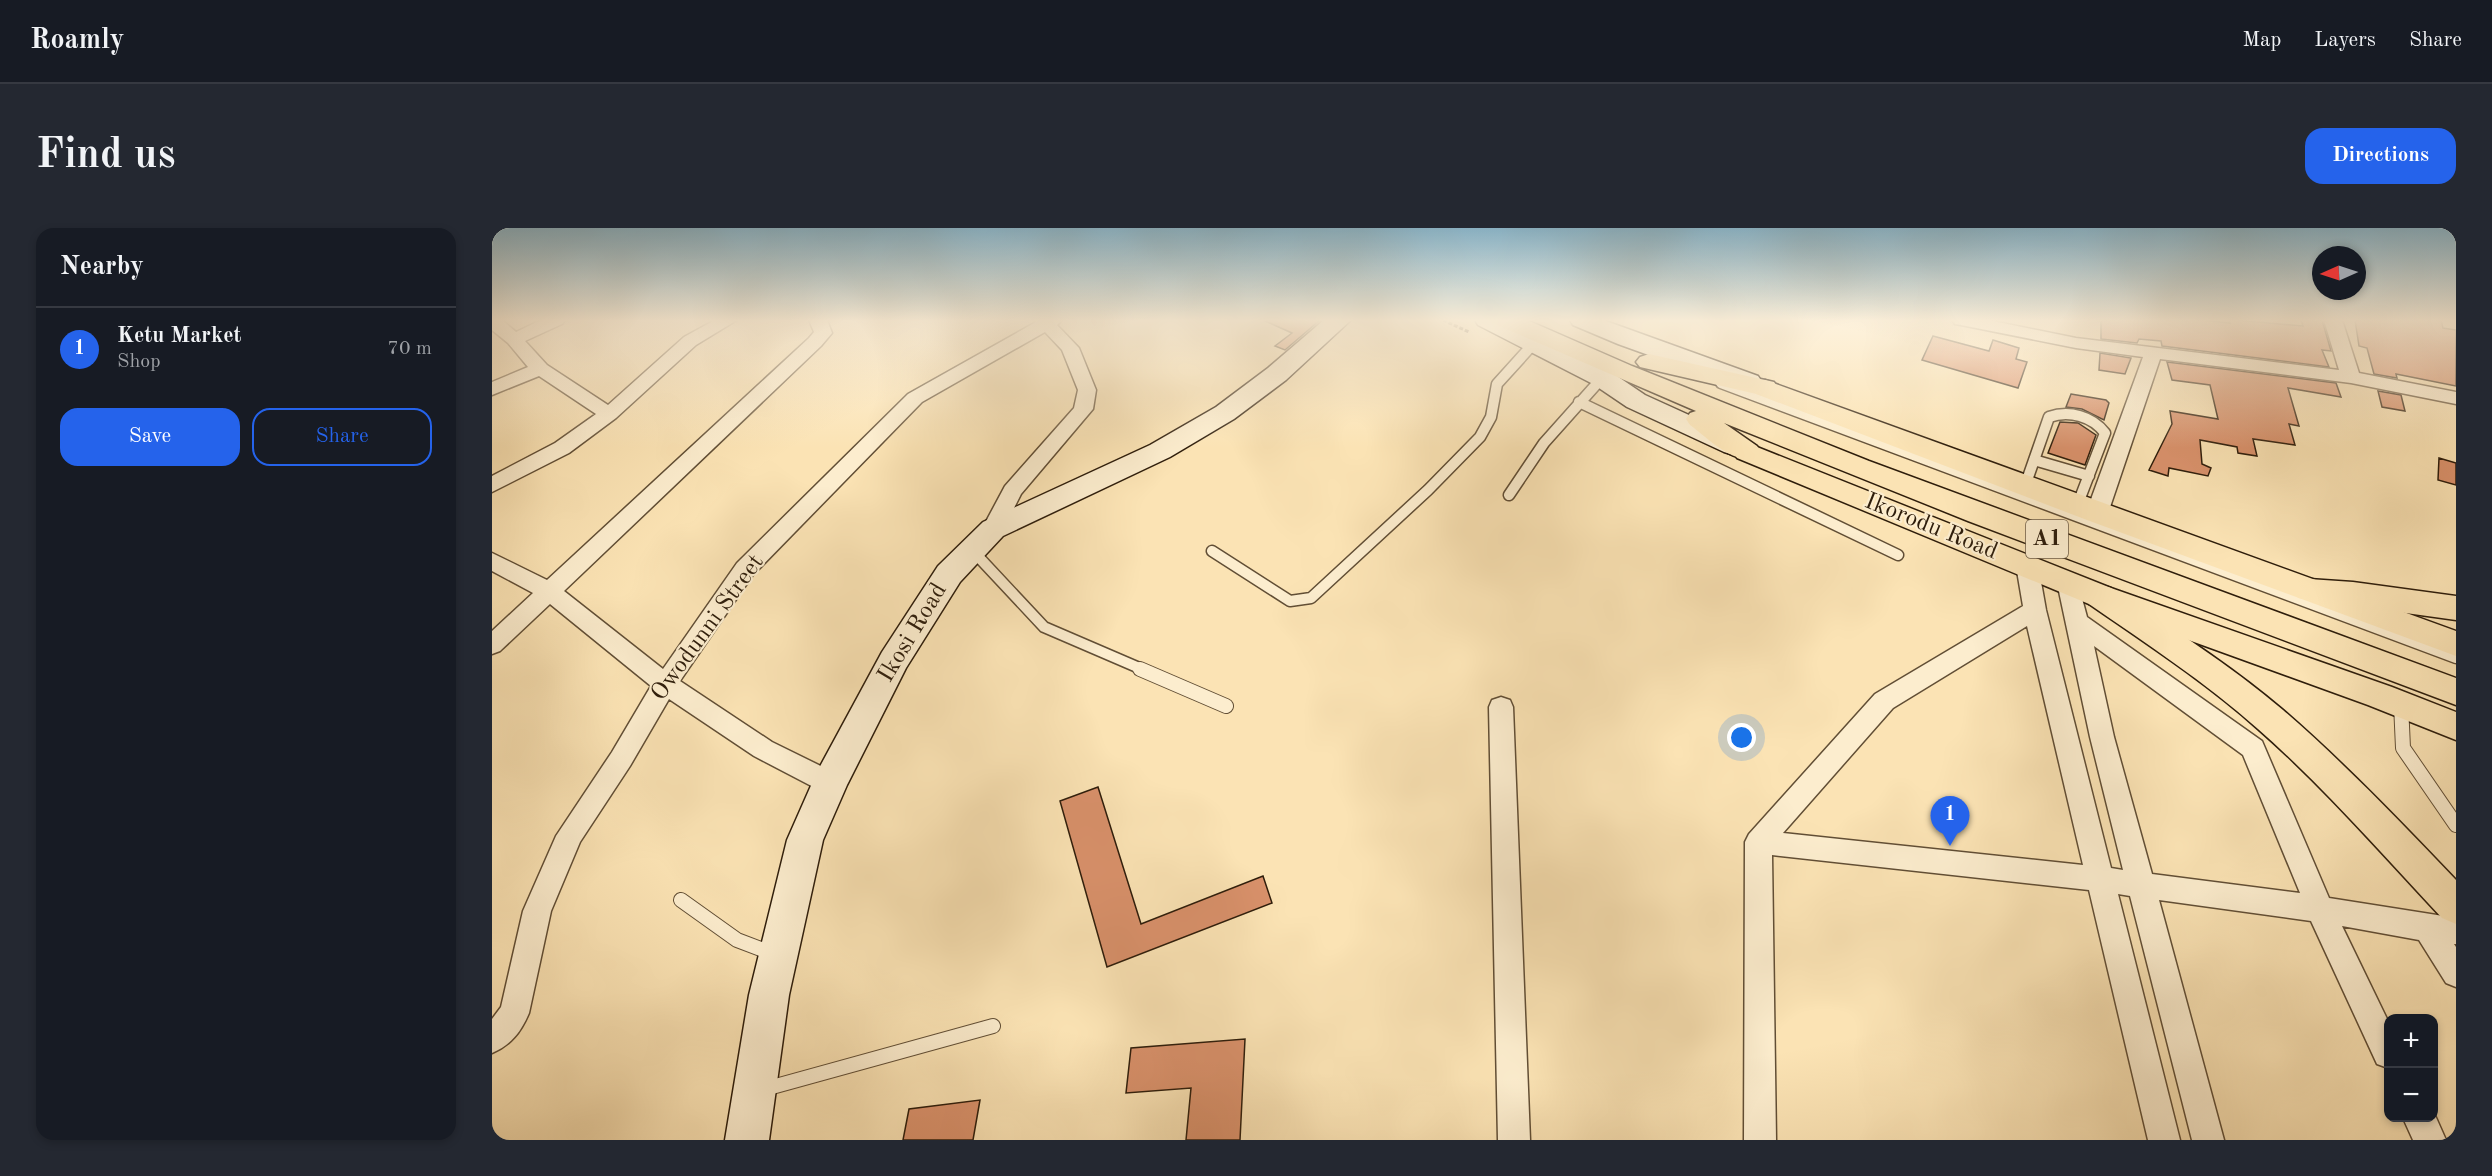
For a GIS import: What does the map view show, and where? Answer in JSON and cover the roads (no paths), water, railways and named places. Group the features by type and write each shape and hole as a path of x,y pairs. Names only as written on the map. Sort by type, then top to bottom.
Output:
{"main road":[{"name":"Ikorodu Road","path":"1622,363 1645,371 1733,419 1877,476 2456,692"},
{"name":"Ikorodu Road","path":"1623,363 2456,672"},
{"path":"1645,371 1691,371 1765,387 2029,473 2087,510 2456,644"},
{"path":"1645,371 1747,452"},
{"name":"Ikorodu Road","path":"1747,452 2100,596 2456,726"},
{"path":"2309,590 2353,593 2456,608"},
{"path":"2100,596 2208,668 2269,717 2329,772 2456,906"}],"street":[{"path":"534,363 540,369 609,414"},
{"path":"492,485 562,448 609,414 664,363"},
{"path":"492,645 793,363"},
{"name":"Owodunni Street","path":"492,1038 500,1033 514,1013 537,911 569,836 621,759 665,684 745,569 915,398 976,363"},
{"path":"983,540 1012,491 1083,409 1088,390 1076,363"},
{"name":"Ikosi Road","path":"747,1140 769,995 805,840 830,783 893,662 949,574 983,540 1160,451 1225,413 1290,363"},
{"name":"Ikorodu Road","path":"1576,363 1587,372 1602,378 1636,401 1747,452"},
{"path":"1703,363 1765,387"},
{"path":"2087,510 2149,363"},
{"path":"2232,363 2351,377 2456,398"},
{"path":"2346,363 2351,377"},
{"path":"492,389 540,369"},
{"path":"492,561 548,591 665,684 763,749 830,783"},
{"path":"2027,565 2035,610 2099,879 2164,1140"},
{"path":"2068,582 2102,737 2208,1140"},
{"path":"1760,1140 1758,842 1884,701 2035,610"},
{"path":"2076,621 2253,748 2320,909 2384,1045"},
{"path":"1501,707 1514,1140"},
{"path":"1758,842 2099,879 2320,909 2442,930 2456,973"},
{"path":"2421,1122 2430,1140"}],"lane":[{"path":"1212,551 1290,602 1311,598 1428,490 1480,437 1491,417 1497,384 1514,363"},
{"path":"1672,363 1771,403 2456,658"},
{"path":"1645,371 1740,426 2456,702"},
{"path":"1509,495 1530,461 1602,378"},
{"path":"1579,402 1898,555"},
{"path":"2087,510 2089,476 2105,433 2102,426 2067,413 2056,413 2049,417 2029,473 2089,476"},
{"path":"983,540 1044,627 1226,706"},
{"path":"2401,704 2403,748 2456,825"},
{"path":"681,900 737,940 778,956"},
{"path":"754,1092 993,1026"}],"place":[{"name":"Ketu Market","path":"1950,846"}]}
